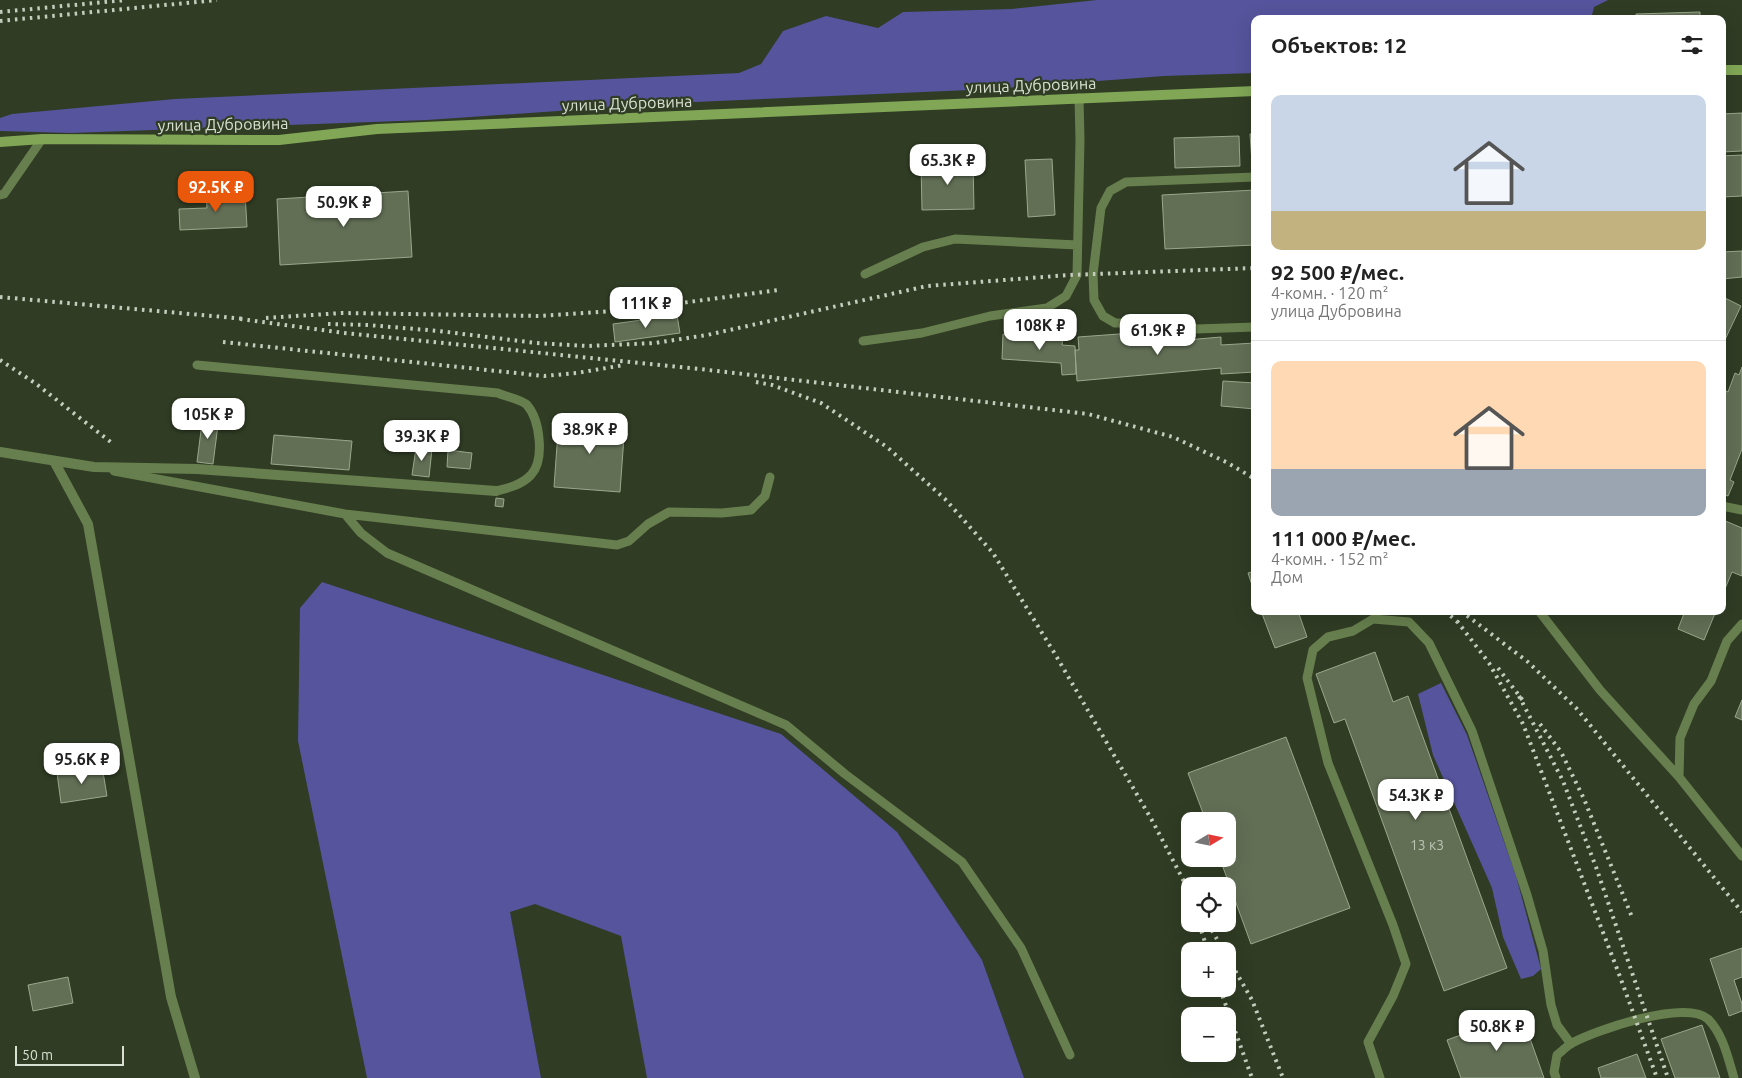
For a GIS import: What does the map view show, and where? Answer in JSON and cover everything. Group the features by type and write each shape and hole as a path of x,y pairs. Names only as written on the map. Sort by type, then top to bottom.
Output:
{"main road":[{"path":"1726,70 1742,70"},
{"name":"улица Дубровина","path":"0,142 42,138 279,140 377,129 1251,91"}],"street":[{"path":"0,452 94,467 197,469 496,490"},
{"path":"54,461 88,524 171,997 195,1078"}],"lane":[{"path":"863,341 922,334 990,316 1047,308 1066,296 1077,275 1079,98"},
{"path":"0,195 4,194 42,138"},
{"path":"1251,177 1126,182 1110,191 1101,208 1093,274 1094,300 1103,316 1116,323 1181,323 1196,329 1251,327"},
{"path":"865,274 923,246 955,240 1077,245"},
{"path":"197,365 498,393 526,404 536,422 539,444 532,474 512,488 496,490"},
{"path":"94,467 345,514 617,545 629,541 648,524 669,512 722,513 751,510 766,496 770,477"},
{"path":"1726,507 1742,510"},
{"path":"345,514 362,532 387,553 786,725 845,774 962,862 1021,948 1070,1055"},
{"path":"1380,1078 1368,1042 1393,996 1406,964 1393,925 1328,763 1307,678 1313,650 1328,637 1353,631 1371,615 1409,622 1430,643 1472,731 1527,894 1544,951 1551,1005 1557,1025 1571,1044"},
{"path":"1541,615 1600,690 1679,777 1742,856"},
{"path":"1679,777 1680,738 1694,704 1711,681 1727,641 1742,624"},
{"path":"1556,1078 1554,1072 1557,1055 1571,1044 1612,1026 1636,1019 1688,1012 1707,1018 1720,1036 1734,1078"}],"shaded area":[{"path":"1097,0 1608,0 1594,7 1592,15 1251,15 1251,73 1164,76 993,89 673,103 427,120 71,133 0,131 0,118 12,114 175,99 739,73 761,64 783,31 826,16 878,28 903,12 1012,9"},
{"path":"322,582 781,734 897,832 982,960 1024,1078 647,1078 621,936 535,904 510,912 541,1078 367,1078 298,741 300,608"},
{"path":"1441,683 1467,735 1516,876 1541,969 1533,976 1521,979 1503,937 1492,888 1433,755 1418,694"}],"building":[{"path":"1700,12 1700,15 1636,14"},
{"path":"1742,113 1742,151 1726,152 1726,114"},
{"path":"1239,136 1240,166 1175,168 1174,138"},
{"path":"1742,155 1742,196 1726,197 1726,156"},
{"path":"1052,159 1055,215 1028,217 1025,160"},
{"path":"973,162 974,209 922,210 921,163"},
{"path":"1251,190 1251,245 1165,249 1162,195"},
{"path":"408,191 412,257 280,265 277,199"},
{"path":"245,193 247,227 180,230 179,209 207,208 206,195"},
{"path":"1742,251 1742,277 1726,279 1726,252"},
{"path":"1726,298 1741,306 1726,338"},
{"path":"677,315 680,333 615,342 613,324"},
{"path":"1174,330 1175,341 1221,337 1221,345 1251,343 1251,372 1221,374 1221,368 1077,381 1075,350 1079,350 1078,337"},
{"path":"1003,334 1063,338 1062,345 1075,346 1076,374 1062,375 1061,363 1002,359"},
{"path":"1742,367 1742,449 1730,480 1734,482 1728,496 1726,495 1726,391 1728,392 1735,373 1739,375"},
{"path":"1223,381 1251,383 1251,409 1221,406"},
{"path":"203,415 219,417 213,464 197,462"},
{"path":"559,418 625,423 620,492 554,487"},
{"path":"274,435 352,441 349,470 271,464"},
{"path":"416,448 432,449 429,477 412,475"},
{"path":"448,450 472,453 470,469 447,467"},
{"path":"496,498 504,499 503,507 495,506"},
{"path":"1726,521 1742,528 1742,576 1732,572 1726,586"},
{"path":"1263,615 1299,615 1307,637 1275,648"},
{"path":"1683,615 1714,615 1704,640 1678,629"},
{"path":"1375,652 1393,702 1408,696 1507,968 1444,991 1345,719 1334,723 1316,674"},
{"path":"1742,700 1742,720 1735,717"},
{"path":"1286,737 1350,908 1251,944 1236,903 1236,877 1227,877 1223,868 1236,868 1236,812 1203,812 1188,773"},
{"path":"102,766 107,796 61,803 57,773"},
{"path":"1742,948 1742,977 1734,980 1742,1004 1742,1011 1729,1016 1710,959"},
{"path":"68,977 73,1003 33,1011 28,985"},
{"path":"1521,1013 1544,1078 1461,1078 1447,1040"},
{"path":"1702,1025 1720,1078 1675,1078 1661,1039"},
{"path":"1637,1054 1646,1078 1601,1078 1598,1068"}],"railway":[{"path":"0,12 126,0"},
{"path":"0,21 217,0"},
{"path":"328,324 368,325 439,331 536,343 587,346 655,343 707,335 927,286 1069,275 1251,268"},
{"path":"266,318 342,313 540,316 629,310 778,290"},
{"path":"0,297 246,319"},
{"path":"240,319 344,333 700,369 1088,414 1173,437 1226,462 1251,477"},
{"path":"223,342 544,376 577,373 624,365"},
{"path":"0,360 35,383 112,443"},
{"path":"756,382 772,385 821,403 887,447 945,499 993,553 1055,654 1153,822 1182,877"},
{"path":"1450,615 1462,626"},
{"path":"1466,615 1528,662 1577,709 1742,912"},
{"path":"1457,621 1489,663 1523,724 1657,1078"},
{"path":"1498,668 1524,702"},
{"path":"1519,696 1563,781 1596,867 1668,1078"},
{"path":"1540,724 1561,752 1584,799 1632,917"},
{"path":"1202,932 1205,942"},
{"path":"1213,932 1219,942"},
{"path":"1236,972 1252,1000 1283,1078"},
{"path":"1223,997 1252,1078"}]}
